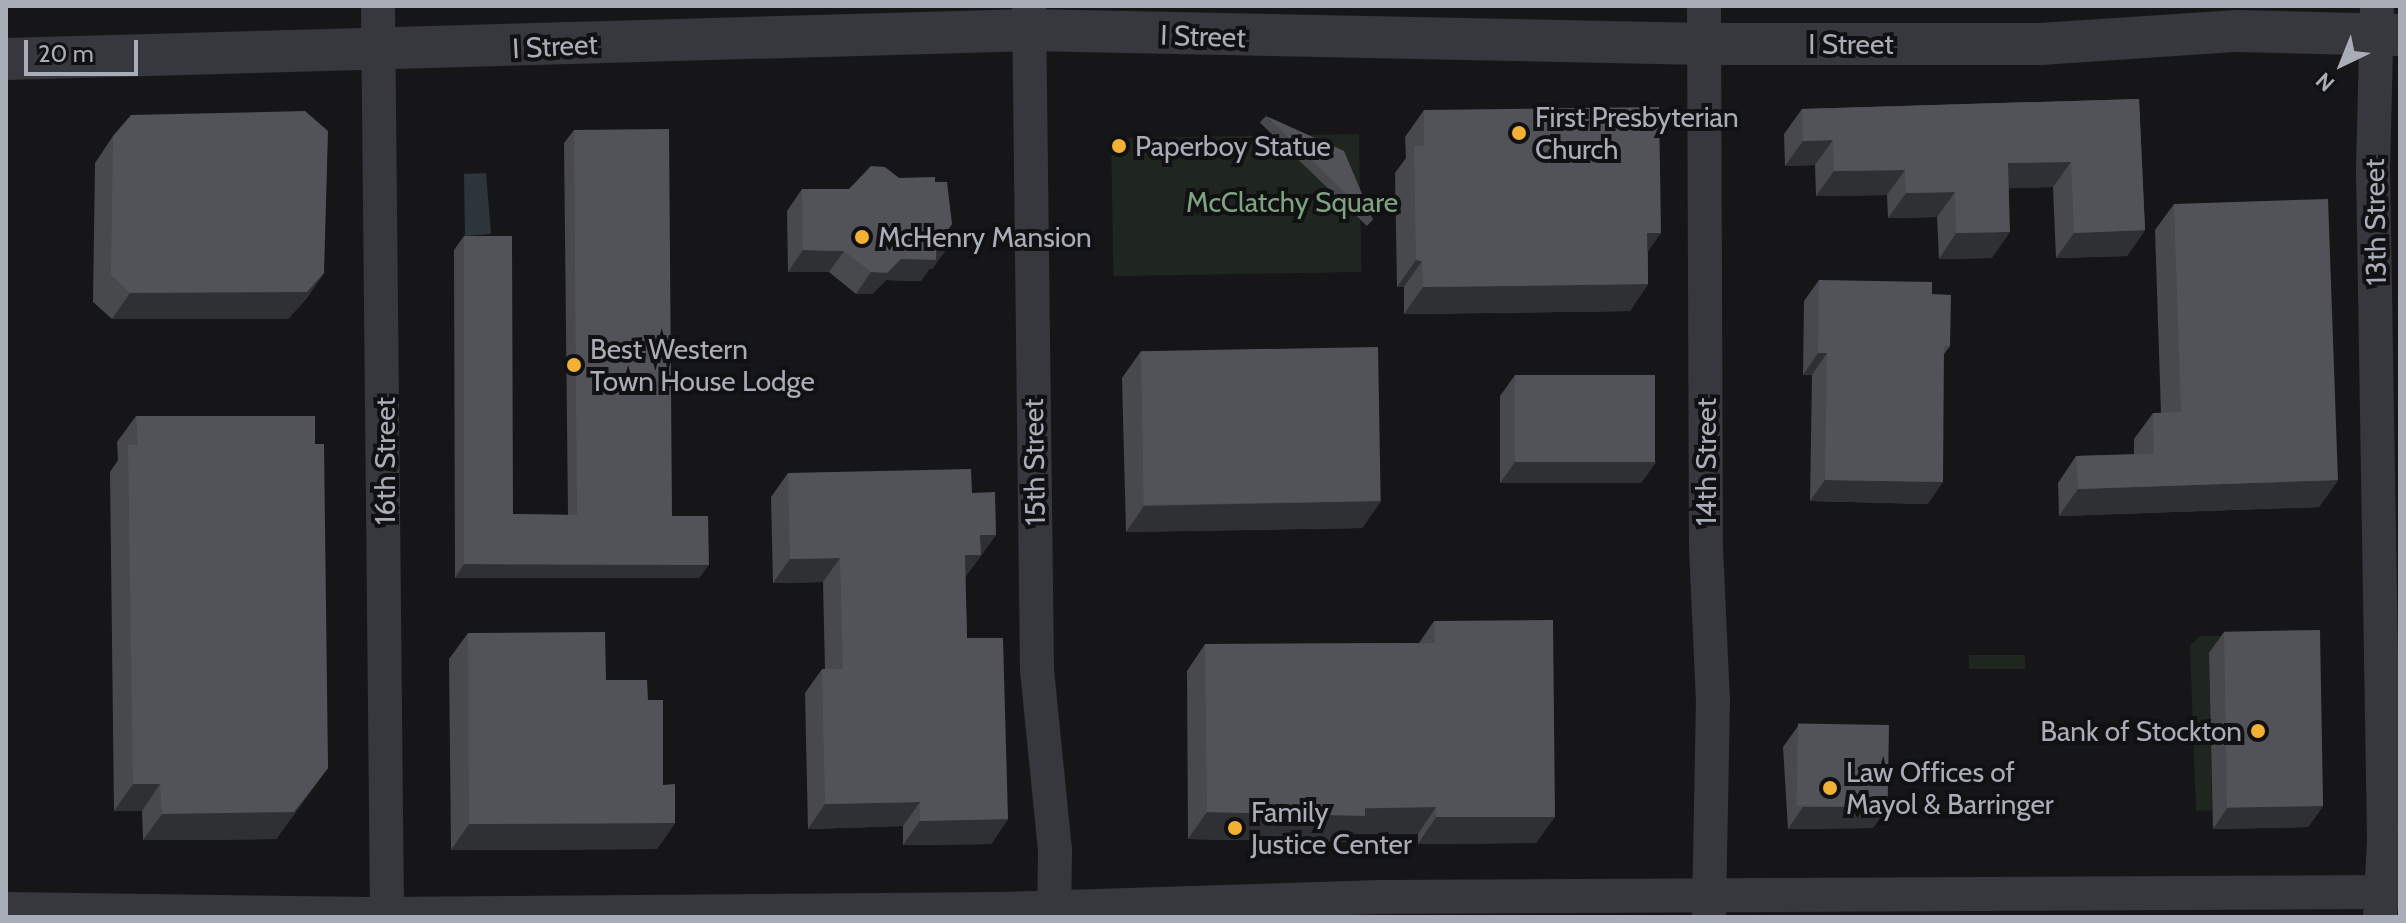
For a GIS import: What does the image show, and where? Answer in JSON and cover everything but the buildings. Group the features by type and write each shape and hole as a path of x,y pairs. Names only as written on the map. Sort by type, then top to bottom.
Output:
{"street":[{"name":"16th Street","path":"378,6 387,915"},
{"name":"I Street","path":"6,59 379,50 1029,18 1705,25 2040,44 2384,25"},
{"name":"15th Street","path":"1029,18 1037,670 1055,849 1054,912"},
{"name":"14th Street","path":"1705,25 1706,548 1713,700 1708,908"},
{"name":"13th Street","path":"2384,25 2373,169 2387,901"},
{"path":"6,909 387,915 1054,912 1381,897 1708,908 2387,901"}],"green space":[{"name":"McClatchy Square","path":"1359,134 1361,272 1113,276 1111,138"},
{"path":"2200,636 2241,636 2209,654 2212,810 2196,811 2190,646"},
{"path":"1969,655 2025,655 2025,669 1969,669"}],"shaded area":[{"path":"486,173 491,234 465,236 464,174"}],"place":[{"name":"First Presbyterian Church","path":"1519,133"},
{"name":"Paperboy Statue","path":"1119,146"},
{"name":"McHenry Mansion","path":"862,237"},
{"name":"Best Western Town House Lodge","path":"574,365"},
{"name":"Bank of Stockton","path":"2258,731"},
{"name":"Law Offices of Mayol & Barringer","path":"1830,788"},
{"name":"Family Justice Center","path":"1235,828"}]}
